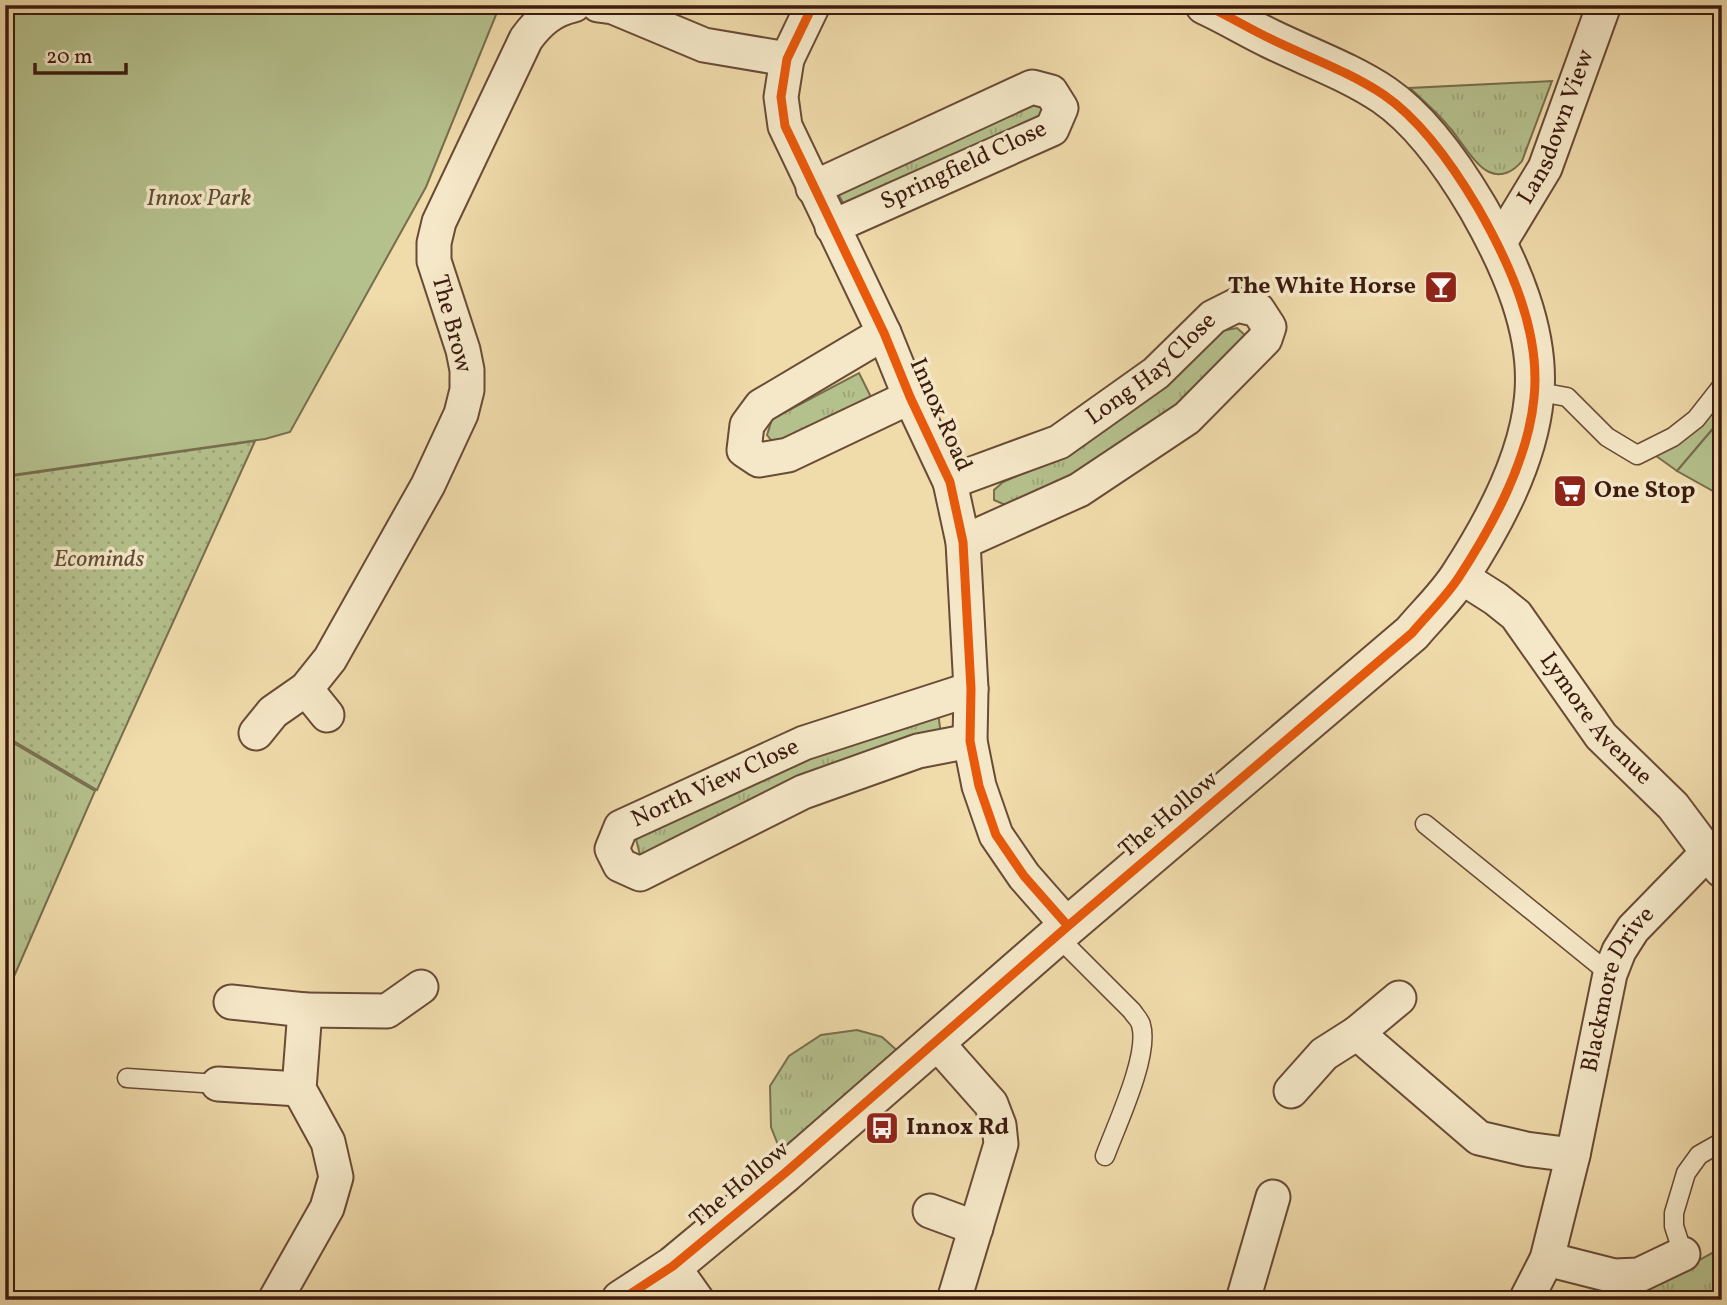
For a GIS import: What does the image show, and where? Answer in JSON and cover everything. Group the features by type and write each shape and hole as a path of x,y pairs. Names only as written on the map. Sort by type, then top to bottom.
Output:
{"street":[{"name":"The Brow","path":"256,733 273,712 306,689 330,659 422,497 461,414 467,390 467,370 463,349 434,261 434,243 439,222 526,39 538,22 558,8 574,5"},
{"path":"598,5 612,7 704,45 786,59"},
{"name":"Innox Road","path":"813,5 786,59 782,97 785,126 884,333 950,482 963,542 971,689 970,741 979,786 996,835 1063,931"},
{"name":"The Hollow","path":"621,1300 673,1266 937,1043 1063,931 1412,634 1458,579 1502,499 1526,442 1535,391 1532,345 1517,291 1499,244 1465,187 1429,136 1385,96 1337,69 1205,5"},
{"name":"Lansdown View","path":"1499,244 1545,168 1604,5"},
{"name":"Springfield Close","path":"813,188 1032,87 1051,92 1061,108 1052,129 832,227"},
{"name":"Long Hay Close","path":"950,482 1059,442 1156,373 1213,317 1237,305 1258,310 1269,327 1265,339 1187,418 1079,490 963,542"},
{"path":"884,333 761,406 747,425 744,450 759,460 788,455 911,397"},
{"name":"Lymore Avenue","path":"1458,579 1474,585 1516,615 1601,736 1673,806 1715,862"},
{"path":"306,689 327,715"},
{"name":"North View Close","path":"970,741 918,751 803,792 640,874 620,865 612,849 621,827 804,743 971,689"},
{"name":"Blackmore Drive","path":"1526,1300 1547,1259 1573,1155 1610,974 1619,951 1633,929 1715,862"},
{"path":"231,1002 305,1010 387,1011 421,987"},
{"path":"1291,1091 1324,1054 1357,1032 1399,998"},
{"path":"275,1300 327,1208 336,1177 328,1142 299,1089 305,1010"},
{"path":"1357,1032 1479,1138 1526,1149 1573,1155"},
{"path":"937,1043 991,1104 999,1125 1001,1144 954,1300"},
{"path":"218,1084 299,1089"},
{"path":"1243,1300 1273,1197"},
{"path":"930,1212 976,1227"},
{"path":"1547,1259 1614,1276 1639,1275 1683,1254"},
{"path":"673,1266 697,1300"}],"lane":[{"path":"1535,391 1567,397 1606,438 1637,455 1673,438 1696,419 1722,386"},
{"path":"1425,824 1610,974"},
{"path":"1063,931 1141,1023 1140,1061 1105,1156"},
{"path":"127,1078 218,1084"},
{"path":"1683,1254 1674,1226 1674,1213 1686,1173 1699,1155 1722,1142"}],"green space":[{"name":"Innox Park","path":"5,5 500,5 426,187 290,432 265,439 5,476"},
{"path":"1552,81 1522,161 1503,174 1489,172 1478,164 1445,122 1410,88"},
{"path":"1044,97 1050,122 848,211 832,184"},
{"path":"1237,328 1246,336 1178,410 1076,477 1010,507 994,500 994,490 1003,482 1066,454 1166,387 1221,331"},
{"path":"859,373 872,399 775,445 767,435 772,419"},
{"path":"1722,398 1722,418 1677,471 1652,453"},
{"path":"1722,418 1722,496 1677,471"},
{"name":"Ecominds","path":"255,441 97,790 5,736 5,477"},
{"path":"938,711 941,736 650,858 640,855 636,839 704,801 822,750"},
{"path":"5,738 95,791 5,997"},
{"path":"857,1030 882,1037 901,1054 780,1150 771,1127 770,1086 789,1056 821,1035"},
{"path":"1712,1253 1722,1263 1722,1290 1713,1300 1627,1300"}],"cycle path":[{"path":"813,5 787,59 781,97 785,126 884,333 910,397 950,482 963,542 971,689 970,741 979,786 996,835 1024,876 1068,926"},
{"path":"621,1300 673,1266 785,1173 1068,926 1412,633 1459,577 1507,492 1525,445 1530,422 1534,398 1533,348 1512,275 1469,193 1424,132 1384,95 1343,72 1205,5"}],"place":[{"name":"The White Horse","path":"1441,287"},
{"name":"One Stop","path":"1570,491"},
{"name":"Innox Rd","path":"882,1128"}]}
